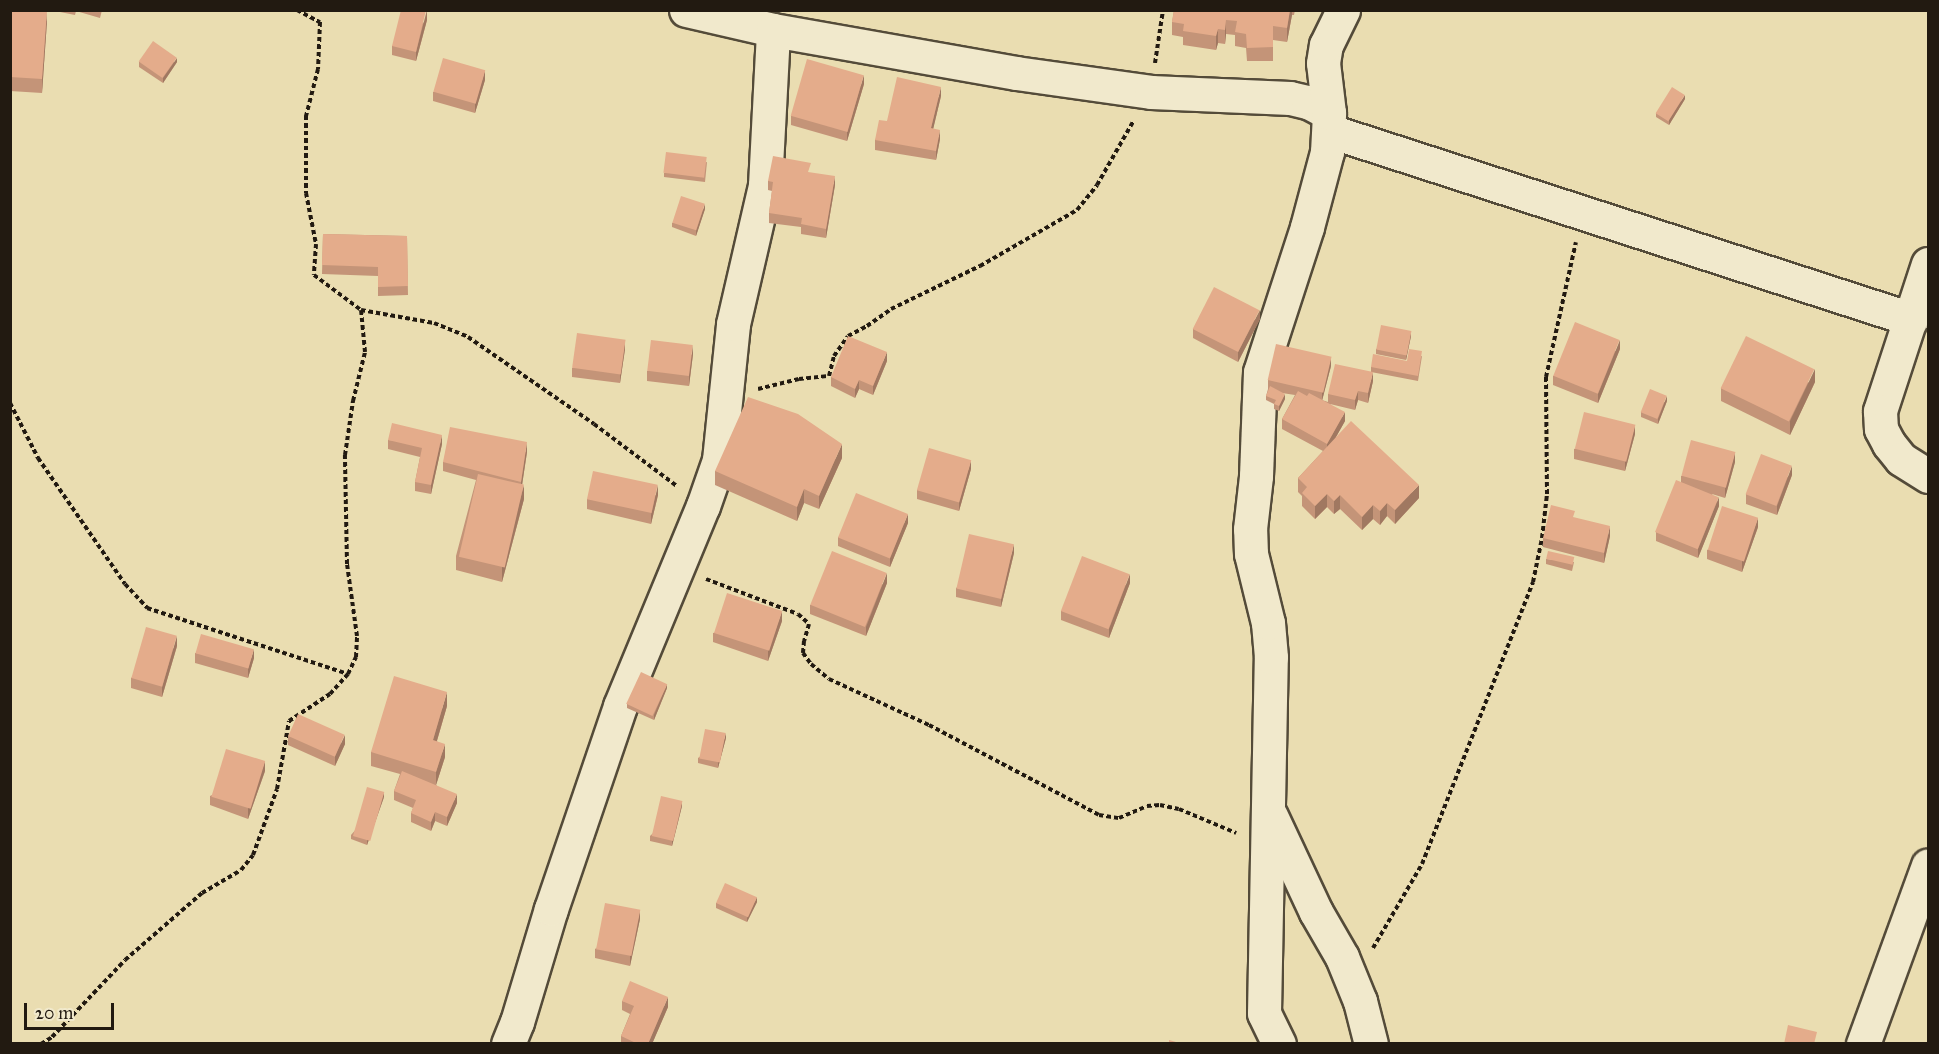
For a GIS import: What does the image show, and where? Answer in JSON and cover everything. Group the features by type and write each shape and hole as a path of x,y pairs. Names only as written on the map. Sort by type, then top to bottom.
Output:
{"street":[{"path":"686,10 773,30 1016,73 1151,92 1290,98 1308,102 1330,122 1583,213 1911,319"},
{"path":"1279,1044 1264,1013 1271,657 1263,597 1251,554 1250,529 1256,476 1260,372 1307,227 1330,122 1323,63 1326,45 1343,10"},
{"path":"508,1044 518,1022 551,909 620,706 703,506 718,460 733,324 765,185 773,30"},
{"path":"1929,264 1881,411 1881,429 1901,459 1929,476"},
{"path":"1267,806 1360,1001 1371,1044"},
{"path":"1863,1044 1929,865"}],"path":[{"path":"297,10 320,22 318,69 306,116 306,193 316,244 314,274 361,310 435,323 468,337 594,424 703,506"},
{"path":"725,404 756,389 798,379 829,376 834,356 848,336 891,309 980,266 1077,210 1097,185 1151,92 1163,10"},
{"path":"1352,983 1422,864 1533,582 1542,538 1547,494 1545,377 1583,213"},
{"path":"41,1044 52,1037 125,960 202,893 241,870 253,855 277,789 289,721 330,694 348,674 356,657 357,636 347,564 345,455 353,401 365,352 361,310"},
{"path":"10,403 38,458 125,584 147,608 348,674"},
{"path":"672,581 701,577 798,614 809,624 803,653 810,664 829,679 929,725 1099,815 1119,818 1147,806 1160,805 1179,809 1267,847"}],"building":[{"path":"10,10 47,10 42,79 10,77"},
{"path":"401,10 426,10 416,52 392,46"},
{"path":"1174,10 1290,10 1287,28 1273,26 1273,47 1247,48 1246,34 1235,32 1237,21 1226,20 1225,30 1218,29 1216,36 1183,31 1184,24 1172,22"},
{"path":"153,41 177,58 162,78 139,61"},
{"path":"443,58 485,70 476,104 433,92"},
{"path":"807,59 864,75 847,132 791,116"},
{"path":"897,77 941,87 931,128 940,130 936,151 875,140 879,120 887,121"},
{"path":"1672,87 1685,95 1668,121 1656,113"},
{"path":"666,152 707,157 704,178 663,173"},
{"path":"773,156 811,163 808,172 835,176 826,229 801,224 802,218 769,213 773,182 768,181"},
{"path":"681,196 705,204 696,230 672,223"},
{"path":"323,234 407,236 408,286 378,287 378,267 322,265"},
{"path":"1214,287 1259,310 1238,352 1193,329"},
{"path":"1575,322 1620,340 1598,394 1553,376"},
{"path":"1381,325 1411,331 1407,355 1376,350"},
{"path":"577,333 626,340 621,374 572,368"},
{"path":"848,336 887,352 873,386 859,380 855,389 831,377"},
{"path":"1746,336 1814,369 1789,421 1721,388"},
{"path":"651,340 693,345 689,376 647,371"},
{"path":"1276,344 1332,357 1323,393 1268,380"},
{"path":"1409,349 1422,351 1418,376 1371,367 1373,354 1407,361"},
{"path":"1335,364 1373,372 1368,393 1358,391 1355,400 1328,394"},
{"path":"1270,386 1285,394 1279,406 1274,404 1276,400 1266,396"},
{"path":"1650,389 1667,396 1657,419 1641,412"},
{"path":"1298,391 1307,396 1309,393 1345,412 1327,444 1282,419"},
{"path":"748,397 798,414 842,444 819,496 804,489 797,507 715,471"},
{"path":"1584,412 1635,425 1626,462 1575,449"},
{"path":"1351,421 1419,485 1395,510 1387,503 1380,511 1373,505 1362,517 1340,495 1334,501 1327,494 1315,506 1302,493 1307,487 1298,478"},
{"path":"392,423 442,435 431,485 415,482 422,448 388,440"},
{"path":"450,427 527,442 521,482 443,462"},
{"path":"1691,440 1735,452 1726,488 1681,476"},
{"path":"929,448 971,460 959,502 917,490"},
{"path":"1761,454 1792,466 1776,506 1746,494"},
{"path":"593,471 658,485 652,513 587,499"},
{"path":"478,474 524,485 505,567 459,557"},
{"path":"1676,480 1719,497 1698,549 1655,532"},
{"path":"856,493 908,514 890,558 838,538"},
{"path":"1551,505 1575,511 1573,517 1610,526 1604,553 1543,538"},
{"path":"1722,506 1758,518 1744,561 1708,550"},
{"path":"969,534 1014,544 1001,599 956,589"},
{"path":"832,551 887,573 865,627 810,605"},
{"path":"1548,551 1574,557 1573,565 1546,559"},
{"path":"1082,556 1130,574 1108,629 1061,611"},
{"path":"727,593 782,611 769,651 714,633"},
{"path":"146,627 177,636 162,687 131,678"},
{"path":"201,634 254,649 248,668 195,653"},
{"path":"641,672 667,684 652,716 626,704"},
{"path":"394,676 447,692 433,740 445,744 436,772 371,752"},
{"path":"298,714 345,735 335,757 288,736"},
{"path":"705,729 726,733 720,762 699,758"},
{"path":"226,749 265,761 251,809 211,797"},
{"path":"402,771 457,794 447,817 435,812 431,822 411,813 416,800 394,791"},
{"path":"367,787 384,792 370,841 353,836"},
{"path":"661,796 682,801 673,841 652,836"},
{"path":"725,883 757,897 748,917 716,903"},
{"path":"605,903 640,910 631,956 596,949"},
{"path":"630,981 668,997 648,1044 638,1044 621,1036 634,1006 622,1001"},
{"path":"1788,1025 1817,1032 1814,1044 1784,1044"},
{"path":"1169,1040 1183,1044 1169,1044"}]}
